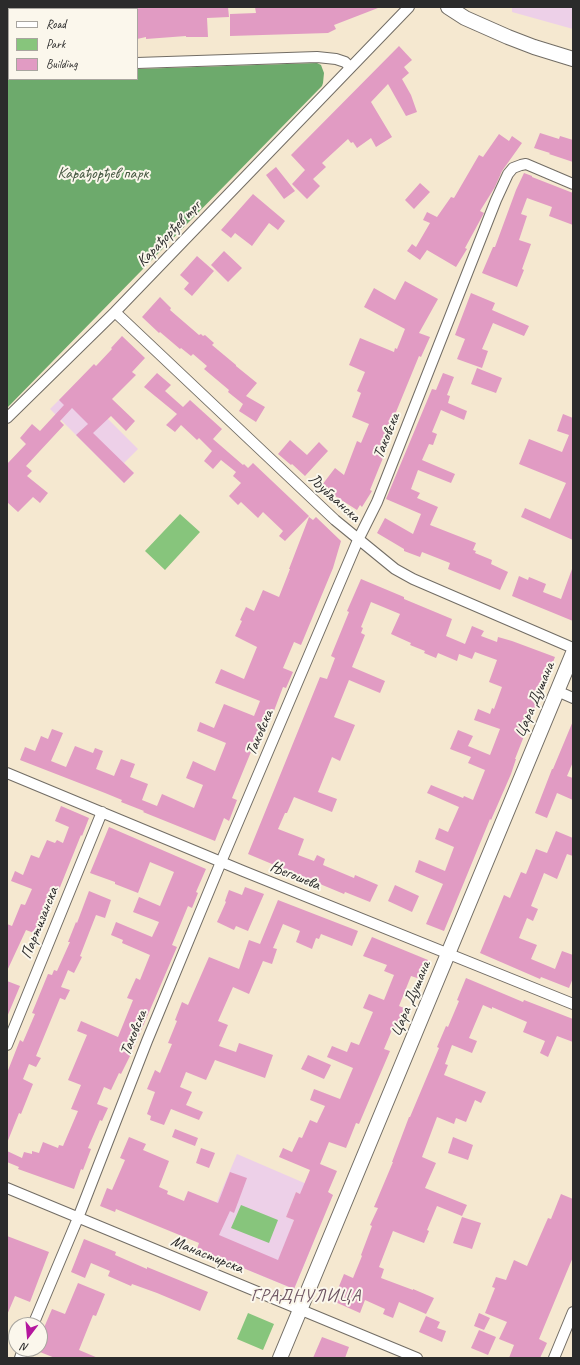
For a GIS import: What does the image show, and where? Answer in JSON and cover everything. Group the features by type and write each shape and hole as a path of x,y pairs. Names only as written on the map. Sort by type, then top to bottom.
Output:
{"street":[{"name":"Карађорђев трг","path":"7,418 115,312 409,7"},
{"path":"448,7 465,18 502,35 573,59"},
{"path":"138,63 317,57 336,59 345,62 350,67"},
{"name":"Таковска","path":"36,1317 78,1218 147,1041 221,862 358,540 377,502 496,200 511,171 516,167 526,164 573,184"},
{"name":"Љубљанска","path":"115,312 335,520 395,569 413,579 573,648"},
{"name":"Цара Душана","path":"280,1358 573,653"},
{"path":"557,691 573,698"},
{"name":"Његошева","path":"7,772 221,862 573,1004"},
{"name":"Партизанска","path":"7,1045 102,812"},
{"name":"Манастирска","path":"7,1188 417,1358"},
{"path":"554,1358 573,1312"}],"shaded area":[{"path":"512,7 573,7 573,29 512,12"},
{"path":"74,385 138,449 124,463 134,473 124,483 50,409"},
{"path":"237,1154 309,1185 305,1196 296,1192 286,1217 294,1220 289,1233 313,1243 294,1289 197,1249"}],"green space":[{"name":"Карађорђев парк","path":"317,63 321,65 324,73 322,86 7,408 7,73 8,80 138,80 138,69"},
{"path":"180,514 200,532 165,570 145,551"},
{"path":"241,1205 278,1220 269,1243 231,1228"},
{"path":"248,1313 274,1324 263,1350 237,1339"}],"building":[{"path":"228,7 229,17 207,18 208,37 186,36 146,39 146,37 138,39 137,8"},
{"path":"255,7 378,8 334,25 336,29 328,33 230,36 230,14 256,13"},
{"path":"399,46 412,60 404,67 409,73 402,79 411,95 417,112 406,116 388,84 371,102 392,137 376,147 371,138 357,148 353,142 351,143 348,139 322,163 326,167 313,179 320,186 307,199 292,184 305,170 291,155"},
{"path":"540,133 559,139 560,136 573,140 573,162 534,148"},
{"path":"499,134 509,141 512,136 522,143 502,171 495,187 480,211 484,213 465,248 467,249 456,267 427,250 420,260 407,251 412,244 416,247 430,223 423,220 427,212 437,217 451,197 454,198 479,155 483,157"},
{"path":"276,167 295,191 284,199 266,175"},
{"path":"524,173 573,193 573,225 549,216 552,207 527,198 521,214 527,216 519,240 531,244 522,269 524,270 517,287 482,273 493,247 495,247 516,190"},
{"path":"420,183 430,192 414,209 405,200"},
{"path":"253,194 285,221 278,230 269,223 252,246 235,233 231,238 221,230"},
{"path":"224,251 242,268 228,282 211,265"},
{"path":"197,256 214,271 192,296 184,289 189,283 180,275"},
{"path":"405,281 438,299 419,333 430,337 421,357 419,356 380,451 385,453 370,490 372,491 362,507 360,505 357,510 335,496 332,499 319,489 335,468 344,475 357,441 361,443 369,424 352,417 361,393 357,391 365,372 349,365 360,338 394,352 395,348 397,349 405,329 364,307 374,288 395,300"},
{"path":"471,293 495,303 492,310 529,326 524,336 493,323 482,349 488,351 482,368 457,359 465,339 455,335"},
{"path":"160,297 171,308 170,310 199,335 205,335 214,343 212,345 257,383 246,396 265,407 256,422 239,411 243,404 204,369 207,366 193,354 191,356 181,348 180,349 160,332 159,333 142,317"},
{"path":"122,336 145,358 132,372 136,375 112,399 135,421 126,431 111,416 93,433 134,473 124,483 76,435 88,424 72,408 60,421 64,425 26,466 32,471 27,476 48,493 40,503 33,497 18,512 7,502 7,464 26,444 20,438 32,424 40,431 64,405 59,400 94,364 96,366"},
{"path":"477,368 502,378 496,393 471,384"},
{"path":"157,373 171,385 165,391 183,407 190,400 222,429 213,439 248,468 253,463 309,516 285,541 279,536 283,531 263,512 258,518 241,502 238,505 229,496 241,483 233,476 236,472 221,460 213,469 204,461 212,451 199,438 197,440 181,425 175,432 166,425 177,414 144,387"},
{"path":"443,373 454,377 447,395 450,396 448,403 467,411 464,420 441,410 432,432 437,434 433,445 429,444 422,460 455,474 451,483 418,470 411,489 420,493 417,498 438,507 430,525 476,543 473,550 476,551 475,553 492,560 491,564 508,572 500,590 448,569 450,563 422,552 420,557 404,551 404,549 377,533 385,518 413,534 421,514 386,499 432,389 436,390"},
{"path":"563,414 573,418 573,540 521,517 525,508 550,519 566,483 519,464 529,439 562,452 569,435 557,431"},
{"path":"290,440 307,455 319,442 328,451 305,476 278,454"},
{"path":"309,517 313,520 316,517 341,541 333,568 301,645 294,642 283,668 293,672 286,688 283,687 266,732 260,730 232,798 237,800 229,821 224,818 215,841 143,812 144,811 121,802 122,800 20,760 25,747 35,751 41,736 48,739 52,729 63,733 51,761 66,767 75,746 93,753 95,748 103,751 96,769 114,776 121,759 135,764 130,777 148,784 142,800 157,806 162,794 194,808 203,785 186,778 193,761 215,771 226,743 197,731 200,722 214,728 224,704 254,716 260,701 215,683 221,669 244,679 257,647 235,636 242,621 240,620 246,607 254,611 263,590 279,597"},
{"path":"572,569 573,621 512,596 519,576 528,580 529,577 546,584 543,592 561,599"},
{"path":"361,579 452,619 446,636 465,644 472,626 484,631 481,636 497,642 498,637 555,657 515,759 511,774 491,820 490,819 444,931 426,924 443,884 415,872 419,860 445,871 454,847 435,839 439,828 448,832 459,807 427,793 431,785 463,798 464,796 473,800 485,770 468,763 471,757 450,749 458,730 473,736 468,746 490,755 500,729 474,720 478,709 490,714 492,708 494,709 502,687 489,682 497,660 475,652 472,659 459,654 457,661 438,653 436,658 424,653 425,651 410,645 411,643 391,634 400,614 371,602 361,627 363,628 361,633 365,635 352,667 385,681 380,693 349,680 334,717 355,725 340,761 332,757 318,792 337,799 332,812 294,797 278,829 304,839 298,855 314,861 317,855 325,859 323,865 354,878 355,875 378,885 370,902 345,892 344,894 248,854 320,677 327,679 335,658 331,656 349,612 347,611"},
{"path":"573,721 573,762 567,776 573,778 573,800 557,793 547,818 535,813"},
{"path":"61,806 89,818 50,912 44,909 34,933 26,930 7,971 7,924 12,926 21,904 25,905 32,889 11,881 15,871 23,875 31,855 39,858 47,840 55,843 57,840 63,843 69,827 55,821"},
{"path":"109,827 206,869 196,892 198,893 192,908 188,906 172,945 177,947 131,1054 121,1074 119,1073 111,1090 104,1087 97,1104 108,1108 102,1121 100,1120 88,1148 91,1149 83,1170 81,1169 74,1189 18,1169 19,1167 7,1162 7,1151 22,1158 24,1152 32,1154 32,1151 39,1153 43,1142 58,1148 59,1145 63,1146 78,1111 71,1109 81,1085 68,1080 87,1035 77,1031 81,1021 118,1037 133,1000 127,998 136,978 140,980 150,955 122,943 123,940 111,935 116,922 152,937 159,922 133,912 139,897 160,906 174,872 150,862 138,893 115,884 115,882 90,873"},
{"path":"556,831 573,838 573,856 567,854 557,879 544,873 531,906 538,909 533,921 527,918 519,938 537,945 531,959 555,969 562,951 573,955 573,978 569,988 541,977 540,979 480,953 504,895 510,898 521,872 526,874 536,849 547,853"},
{"path":"395,885 419,896 412,912 388,901"},
{"path":"245,887 264,894 248,931 236,926 234,930 217,922 226,902 225,901 229,890 242,895"},
{"path":"89,891 111,900 105,918 96,915 80,956 82,957 74,973 68,970 61,987 70,990 65,1000 60,998 36,1056 41,1058 36,1067 29,1064 23,1079 33,1084 7,1143 7,1073 20,1040 23,1042 35,1014 32,1013 48,974 52,975 54,970 57,971 70,942 68,942"},
{"path":"278,900 358,931 352,946 321,934 319,939 316,938 312,949 296,942 300,931 283,924 273,948 277,949 272,964 263,961 249,994 233,987 218,1021 228,1025 219,1046 236,1052 239,1043 273,1055 265,1078 215,1060 206,1080 186,1072 180,1087 192,1092 186,1105 203,1112 199,1120 171,1109 164,1125 150,1120 151,1116 147,1114 155,1092 147,1089 155,1070 160,1073 172,1044 168,1043 177,1021 175,1020 182,1002 188,1005 209,957 239,969 249,940 260,944"},
{"path":"372,937 428,960 420,979 411,976 399,1006 404,1008 395,1031 392,1030 384,1049 390,1051 359,1124 356,1123 346,1148 329,1142 320,1164 337,1171 328,1192 333,1195 294,1289 197,1249 199,1243 116,1209 115,1212 100,1206 107,1188 112,1190 125,1160 120,1158 129,1137 146,1144 143,1150 169,1161 159,1187 168,1191 167,1194 184,1201 188,1191 218,1203 230,1172 247,1178 234,1213 230,1211 219,1235 278,1260 294,1220 286,1217 296,1192 300,1194 310,1170 279,1157 283,1148 292,1152 299,1137 302,1138 310,1120 317,1123 325,1106 310,1100 314,1089 340,1099 353,1068 327,1057 332,1046 347,1052 351,1042 359,1045 373,1012 363,1008 369,994 384,1000 394,975 384,971 387,965 363,956"},
{"path":"466,978 523,1002 524,1000 573,1019 573,1042 557,1036 548,1057 540,1053 545,1041 523,1032 527,1022 492,1007 492,1009 483,1005 469,1038 477,1041 472,1053 452,1045 445,1064 448,1065 444,1075 486,1092 481,1103 475,1100 466,1122 456,1118 454,1124 437,1117 422,1157 436,1163 425,1188 467,1205 462,1216 437,1206 427,1230 429,1231 424,1243 393,1231 379,1267 384,1269 381,1278 434,1298 426,1314 399,1302 393,1318 383,1314 385,1309 365,1300 360,1313 333,1301 344,1274 353,1278 372,1226 370,1225 378,1208 374,1207 393,1162 409,1117 439,1048 437,1047 446,1026 448,1027 459,1001 457,1000"},
{"path":"7,981 20,986 7,1017"},
{"path":"308,1055 331,1065 324,1079 301,1069"},
{"path":"175,1129 198,1138 195,1146 172,1137"},
{"path":"453,1137 473,1145 468,1160 448,1153"},
{"path":"201,1148 215,1153 209,1168 196,1163"},
{"path":"561,1194 573,1199 573,1257 539,1339 547,1343 540,1358 509,1358 514,1345 499,1339 507,1322 485,1313 495,1288 492,1287 496,1277 506,1280 514,1260 527,1266 548,1218 551,1219"},
{"path":"462,1217 481,1223 472,1249 453,1243"},
{"path":"7,1236 49,1252 30,1302 15,1296 7,1315"},
{"path":"84,1239 116,1252 115,1255 147,1269 147,1267 208,1292 200,1311 157,1293 132,1284 131,1286 108,1276 110,1271 91,1263 85,1278 71,1272"},
{"path":"78,1283 105,1294 96,1316 93,1315 79,1350 98,1358 55,1358 48,1355 48,1318 52,1309 65,1314"},
{"path":"479,1313 490,1318 484,1330 474,1326"},
{"path":"426,1316 440,1322 437,1328 446,1331 442,1342 419,1332"},
{"path":"479,1330 496,1337 488,1355 471,1348"},
{"path":"322,1337 349,1347 345,1358 313,1358"}],"district":[{"name":"ГРАДНУЛИЦА","path":"306,1296"}]}
